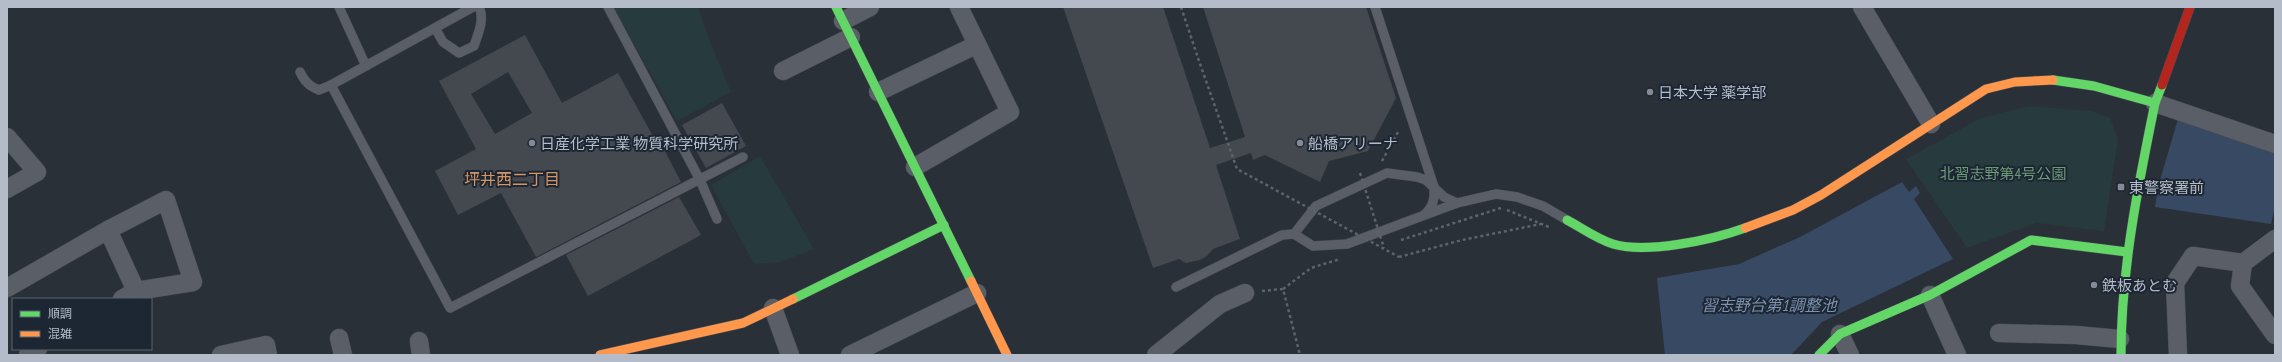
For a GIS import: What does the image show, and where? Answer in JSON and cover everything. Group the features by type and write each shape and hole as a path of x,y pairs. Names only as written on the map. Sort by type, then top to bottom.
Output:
{"street":[{"path":"870,7 840,14 1007,355"},
{"path":"915,167 1010,112 976,45 959,7"},
{"path":"1862,7 1931,124"},
{"path":"1999,333 2076,335 2121,347 2127,252 2155,103 2190,7"},
{"path":"783,71 851,37"},
{"path":"878,92 976,45"},
{"path":"1567,220 1607,241 1637,248 1680,244 1735,234 1788,212 1842,184 1931,124 1990,88 2030,80 2070,80 2155,103 2275,144"},
{"path":"7,138 37,172 7,189"},
{"path":"7,288 108,230 166,200 193,282 129,295 108,230"},
{"path":"600,355 743,323 944,225"},
{"path":"2178,355 2175,283 2192,256 2243,263 2275,239"},
{"path":"1819,355 1840,334 1930,295 2031,240 2127,252"},
{"path":"2243,263 2240,286 2275,335"},
{"path":"850,355 977,293"},
{"path":"1156,355 1220,304 1245,293"},
{"path":"1930,295 1958,355"},
{"path":"773,308 790,355"},
{"path":"1840,334 1850,355"},
{"path":"221,355 266,345 268,355"}],"lane":[{"path":"339,7 366,66"},
{"path":"300,72 305,82 311,87 319,90 331,85 473,7"},
{"path":"435,28 443,42 459,53 474,46 480,27 481,12 479,7"},
{"path":"608,7 700,180 717,218"},
{"path":"1375,7 1434,187 1434,201 1430,209 1423,216"},
{"path":"331,85 450,308 700,180 743,156"},
{"path":"1294,234 1316,206 1387,173 1417,177 1426,180 1444,197 1457,203"},
{"path":"1176,287 1282,235 1294,234 1314,246 1347,244 1457,203 1496,194 1517,197 1543,206 1567,220"}],"path":[{"path":"1181,7 1237,168 1399,257 1462,240 1542,224"},
{"path":"1360,173 1384,248"},
{"path":"1400,240 1502,208 1553,228"},
{"path":"1370,249 1385,245"},
{"path":"1245,293 1283,289 1311,268 1341,258"},
{"path":"1283,289 1300,355"}],"green space":[{"path":"613,7 698,7 709,39 731,92 677,121"},
{"name":"北習志野第4号公園","path":"2029,106 2092,111 2110,118 2118,139 2104,231 2036,223 1967,248 1906,159 1981,118"},
{"path":"760,156 814,249 780,262 754,264 711,185"}],"water":[{"path":"2178,119 2275,151 2275,206 2271,224 2155,207 2158,187"},
{"name":"習志野台第1調整池","path":"1902,182 1909,192 1916,186 1920,193 1914,199 1953,259 1822,322 1791,355 1665,355 1657,278 1739,264 1800,237"}],"building":[{"name":"船橋アリーナ","path":"1063,7 1163,7 1210,148 1245,137 1203,7 1366,7 1396,98 1368,151 1329,161 1320,182 1265,155 1253,160 1251,153 1216,165 1240,239 1213,249 1207,256 1200,260 1186,263 1179,259 1153,268"},
{"name":"日産化学工業 物質科学研究所","path":"525,35 562,103 618,73 654,138 657,136 681,182 536,257 501,193 458,215 435,171 476,149 439,81","holes":["508,72 532,113 495,134 471,94"]},
{"path":"722,103 746,146 706,168 682,125"},
{"path":"679,197 701,235 588,296 566,255"}],"traffic: fast":[{"path":"836,7 971,281"},
{"path":"2053,80 2094,86 2155,103"},
{"path":"2121,355 2127,260 2137,197 2155,103 2162,85"},
{"path":"1567,220 1607,242 1627,247 1679,244 1715,237 1745,228"},
{"path":"793,299 944,225"},
{"path":"1819,355 1840,334 1930,295 2031,240 2127,252"}],"traffic: slow":[{"path":"1745,228 1793,210 1821,195 1986,89 2015,82 2053,80"},
{"path":"971,281 1007,355"},
{"path":"600,355 743,323 793,299"}],"traffic: jam":[{"path":"2162,85 2190,7"}],"place":[{"name":"日本大学 薬学部","path":"1650,92"},
{"name":"日産化学工業 物質科学研究所","path":"532,143"},
{"name":"船橋アリーナ","path":"1300,143"},
{"name":"東警察署前","path":"2121,187"},
{"name":"鉄板あとむ","path":"2094,285"}],"district":[{"name":"坪井西二丁目","path":"512,179"}]}
